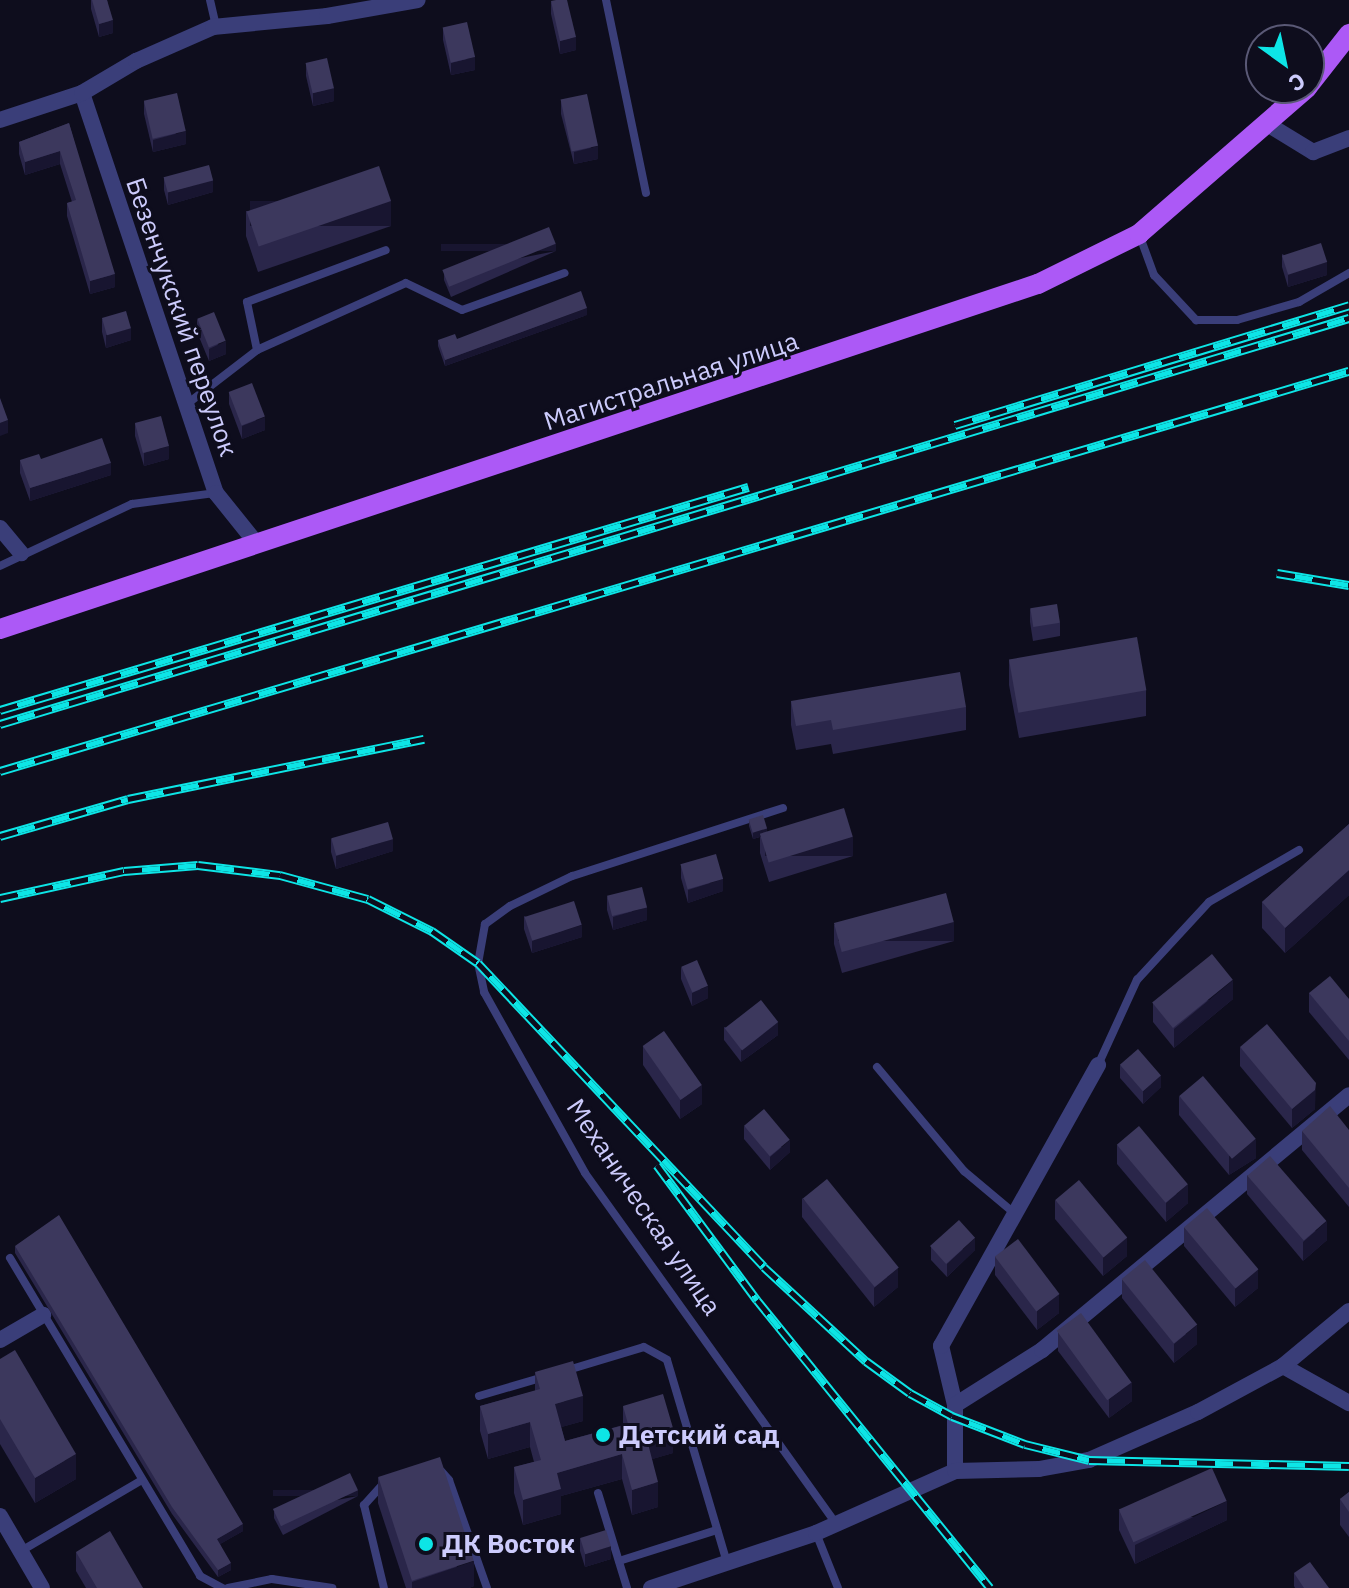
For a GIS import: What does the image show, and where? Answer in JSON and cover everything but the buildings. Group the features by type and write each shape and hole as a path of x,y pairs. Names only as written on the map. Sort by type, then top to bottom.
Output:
{"main road":[{"name":"Магистральная улица","path":"1325,65 1349,34"},
{"name":"Магистральная улица","path":"0,629 986,304 1139,234 1291,104"}],"street":[{"path":"0,120 82,93 136,61 216,27 418,0"},
{"name":"Безенчукский переулок","path":"82,93 216,493 257,544"},
{"path":"1269,125 1313,152 1349,138"},
{"path":"0,528 21,553"},
{"path":"955,1471 955,1405 941,1346 1098,1065"},
{"path":"955,1405 1042,1350 1349,1095"},
{"path":"651,1588 816,1533 955,1471 1039,1469 1089,1460 1198,1412 1283,1366 1349,1311"},
{"path":"0,1340 43,1315"},
{"path":"1283,1366 1349,1403"},
{"path":"0,1516 42,1588"}],"lane":[{"path":"210,0 216,27"},
{"path":"606,0 646,193"},
{"path":"1139,234 1154,275 1196,320 1237,320 1299,302 1349,273"},
{"path":"257,350 247,302 386,250"},
{"path":"186,404 257,350 406,283 462,310 565,273"},
{"path":"0,566 21,553 132,504 216,493"},
{"name":"Механическая улица","path":"783,808 572,876 510,906 485,924 478,963 484,992 585,1173 836,1524"},
{"path":"1098,1065 1137,980 1209,902 1299,850"},
{"path":"877,1067 964,1171 1014,1213"},
{"path":"10,1258 200,1576 225,1588 272,1579 332,1588"},
{"path":"479,1396 644,1347 656,1350 673,1372 727,1564"},
{"path":"423,1470 435,1466 449,1480 487,1588"},
{"path":"384,1588 364,1505 385,1482 398,1478"},
{"path":"21,1551 142,1480"},
{"path":"598,1493 627,1588"},
{"path":"619,1561 717,1530"},
{"path":"816,1533 838,1588"}],"railway":[{"path":"955,425 1349,305"},
{"path":"0,724 1349,318"},
{"path":"0,771 1349,371"},
{"path":"0,710 748,487"},
{"path":"1277,573 1349,585"},
{"path":"0,836 128,799 424,739"},
{"path":"0,898 124,871 198,865 280,875 368,899 432,931 478,963 764,1267 866,1361 910,1393 952,1416 1025,1444 1089,1460 1349,1466"},
{"path":"657,1165 757,1300 990,1588"}],"place":[{"name":"Детский сад","path":"603,1435"},
{"name":"ДК Восток","path":"426,1544"}]}
